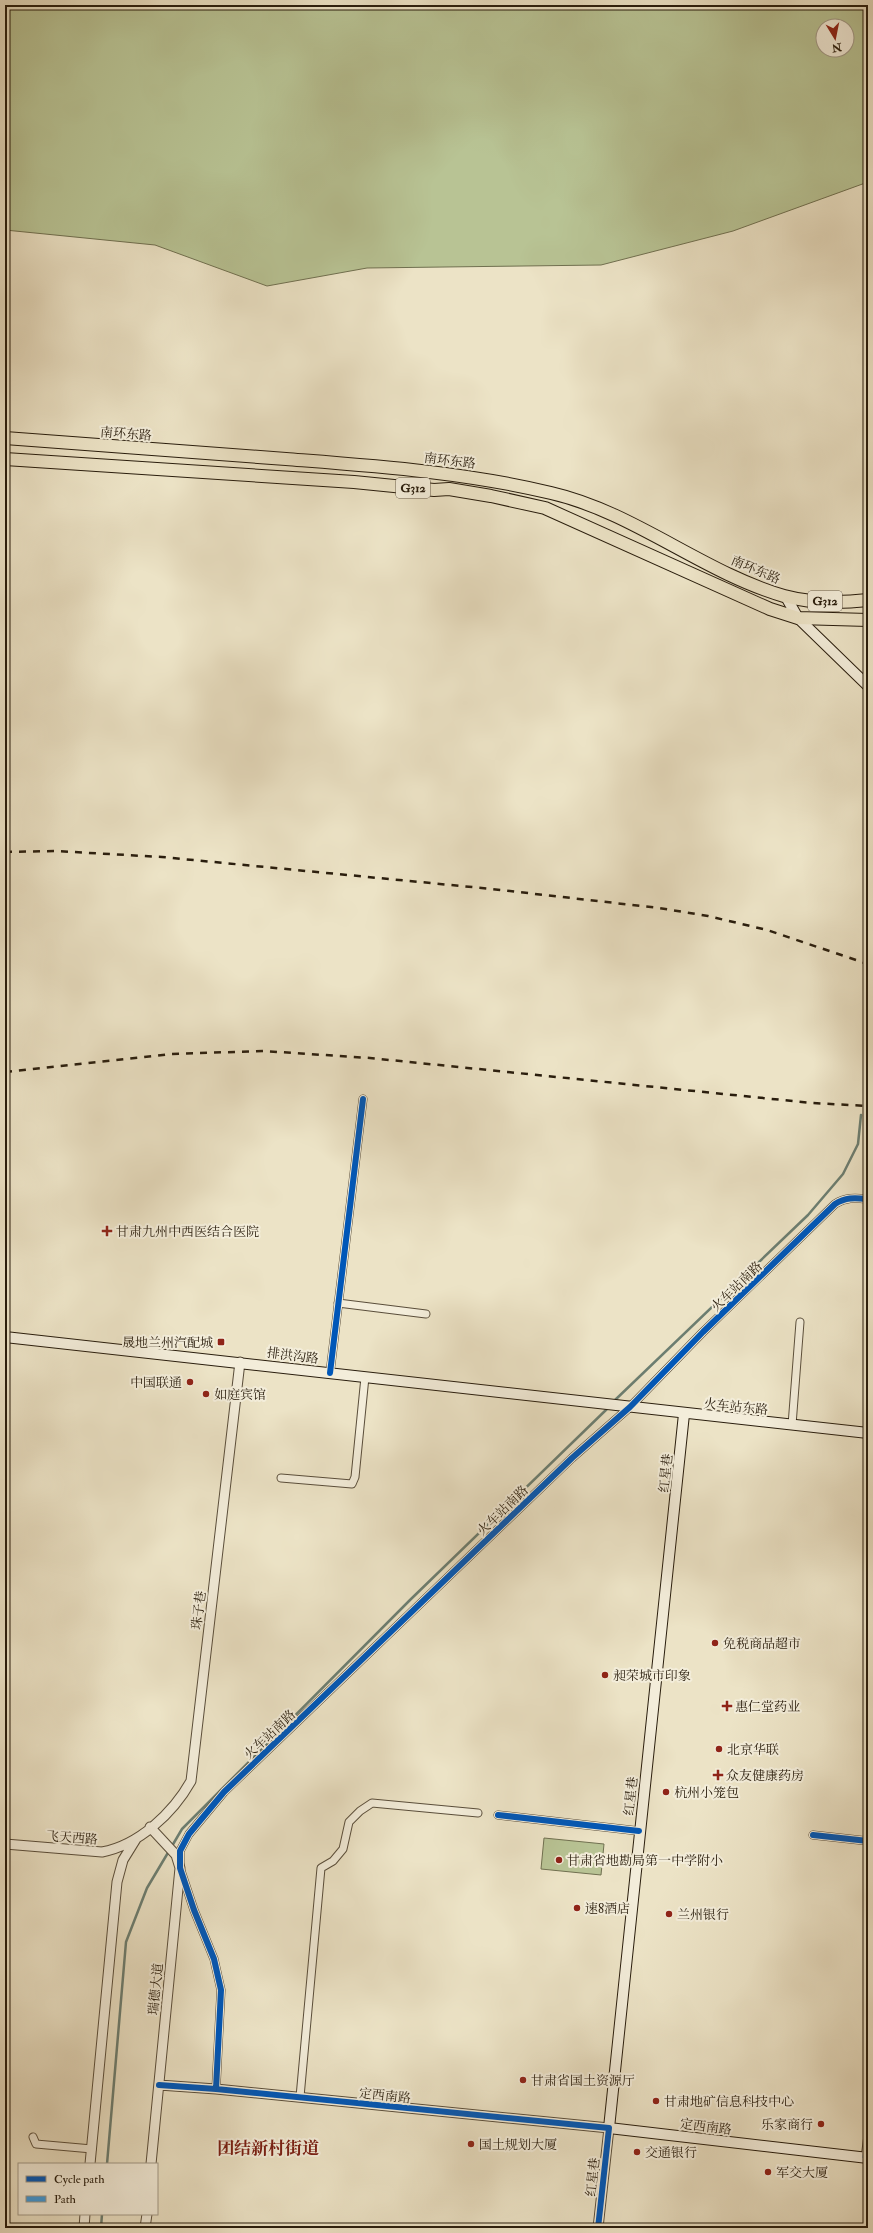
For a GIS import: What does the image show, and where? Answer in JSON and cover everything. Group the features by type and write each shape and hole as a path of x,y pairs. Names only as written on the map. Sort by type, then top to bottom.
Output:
{"highway":[{"name":"南环东路","path":"5,438 354,464 456,474 499,481 555,493 612,514 756,587 786,597 811,601 868,600"},
{"name":"G312","path":"5,459 354,482 434,490 449,489 491,496 545,508 770,609 798,618 868,620"}],"main road":[{"path":"786,597 798,618 868,686"},
{"name":"排洪沟路","path":"5,1337 240,1362 602,1404"},
{"name":"火车站东路","path":"602,1404 868,1433"},
{"name":"红星巷","path":"609,2128 684,1414"},
{"name":"定西南路","path":"609,2128 867,2158"}],"street":[{"path":"330,1373 363,1099"},
{"name":"火车站南路","path":"180,1868 180,1851 189,1834 224,1792 626,1407 835,1204 842,1199 868,1199"},
{"path":"338,1303 426,1314"},
{"path":"792,1425 800,1322"},
{"name":"珠子巷","path":"136,1839 150,1828 182,1796 191,1781 240,1362"},
{"path":"281,1478 352,1484 355,1477 365,1377"},
{"path":"300,2097 321,1868 333,1861 343,1849 349,1822 360,1811 372,1803 478,1813"},
{"path":"498,1815 640,1831"},
{"name":"瑞德大道","path":"150,1828 176,1855 180,1868 151,2163"},
{"path":"813,1835 868,1841"},
{"path":"90,2163 117,1882 123,1860 136,1839"},
{"name":"飞天西路","path":"5,1844 102,1852 117,1849 136,1839"},
{"path":"180,1868 194,1910 214,1959 221,1990 216,2089"},
{"name":"定西南路","path":"159,2085 300,2097 609,2128"},
{"name":"红星巷","path":"598,2228 609,2128"},
{"path":"867,2158 868,2135"},
{"path":"33,2137 36,2144 92,2149"},
{"path":"84,2228 85,2215"},
{"path":"145,2228 147,2215"}],"green space":[{"path":"5,5 868,5 868,182 733,231 601,265 367,268 267,286 155,245 5,230"},
{"path":"544,1838 604,1844 601,1875 541,1869"}],"waterway":[{"path":"614,1401 808,1215 843,1174 858,1144 861,1115"},
{"path":"172,1846 182,1829 410,1600 608,1408"},
{"path":"107,2163 126,1942 147,1888 169,1851"},
{"path":"101,2228 102,2215"}],"railway":[{"path":"5,852 55,851 162,857 492,889 659,908 708,916 767,930 868,964"},
{"path":"5,1072 171,1054 263,1051 370,1058 812,1103 868,1106"}],"marked path":[{"path":"865,2158 868,2135"}],"cycle path":[{"path":"330,1373 363,1099"},
{"path":"216,2089 221,1990 214,1959 194,1910 180,1868 180,1851 189,1834 224,1792 572,1458 630,1407 703,1332 835,1204 847,1199 868,1199"},
{"path":"498,1815 639,1831"},
{"path":"813,1835 868,1841"},
{"path":"159,2085 216,2089 609,2128 598,2228"}],"place":[{"name":"甘肃九州中西医结合医院","path":"107,1231"},
{"name":"晟地兰州汽配城","path":"221,1342"},
{"name":"中国联通","path":"190,1382"},
{"name":"如庭宾馆","path":"206,1394"},
{"name":"免税商品超市","path":"715,1643"},
{"name":"昶荣城市印象","path":"605,1675"},
{"name":"惠仁堂药业","path":"727,1706"},
{"name":"北京华联","path":"719,1749"},
{"name":"众友健康药房","path":"718,1775"},
{"name":"杭州小笼包","path":"666,1792"},
{"name":"甘肃省地勘局第一中学附小","path":"559,1860"},
{"name":"速8酒店","path":"577,1908"},
{"name":"兰州银行","path":"669,1914"},
{"name":"甘肃省国土资源厅","path":"523,2080"},
{"name":"甘肃地矿信息科技中心","path":"656,2101"},
{"name":"乐家商行","path":"821,2124"},
{"name":"国土规划大厦","path":"471,2144"},
{"name":"交通银行","path":"637,2152"},
{"name":"军交大厦","path":"768,2172"}],"district":[{"name":"团结新村街道","path":"268,2148"}]}
